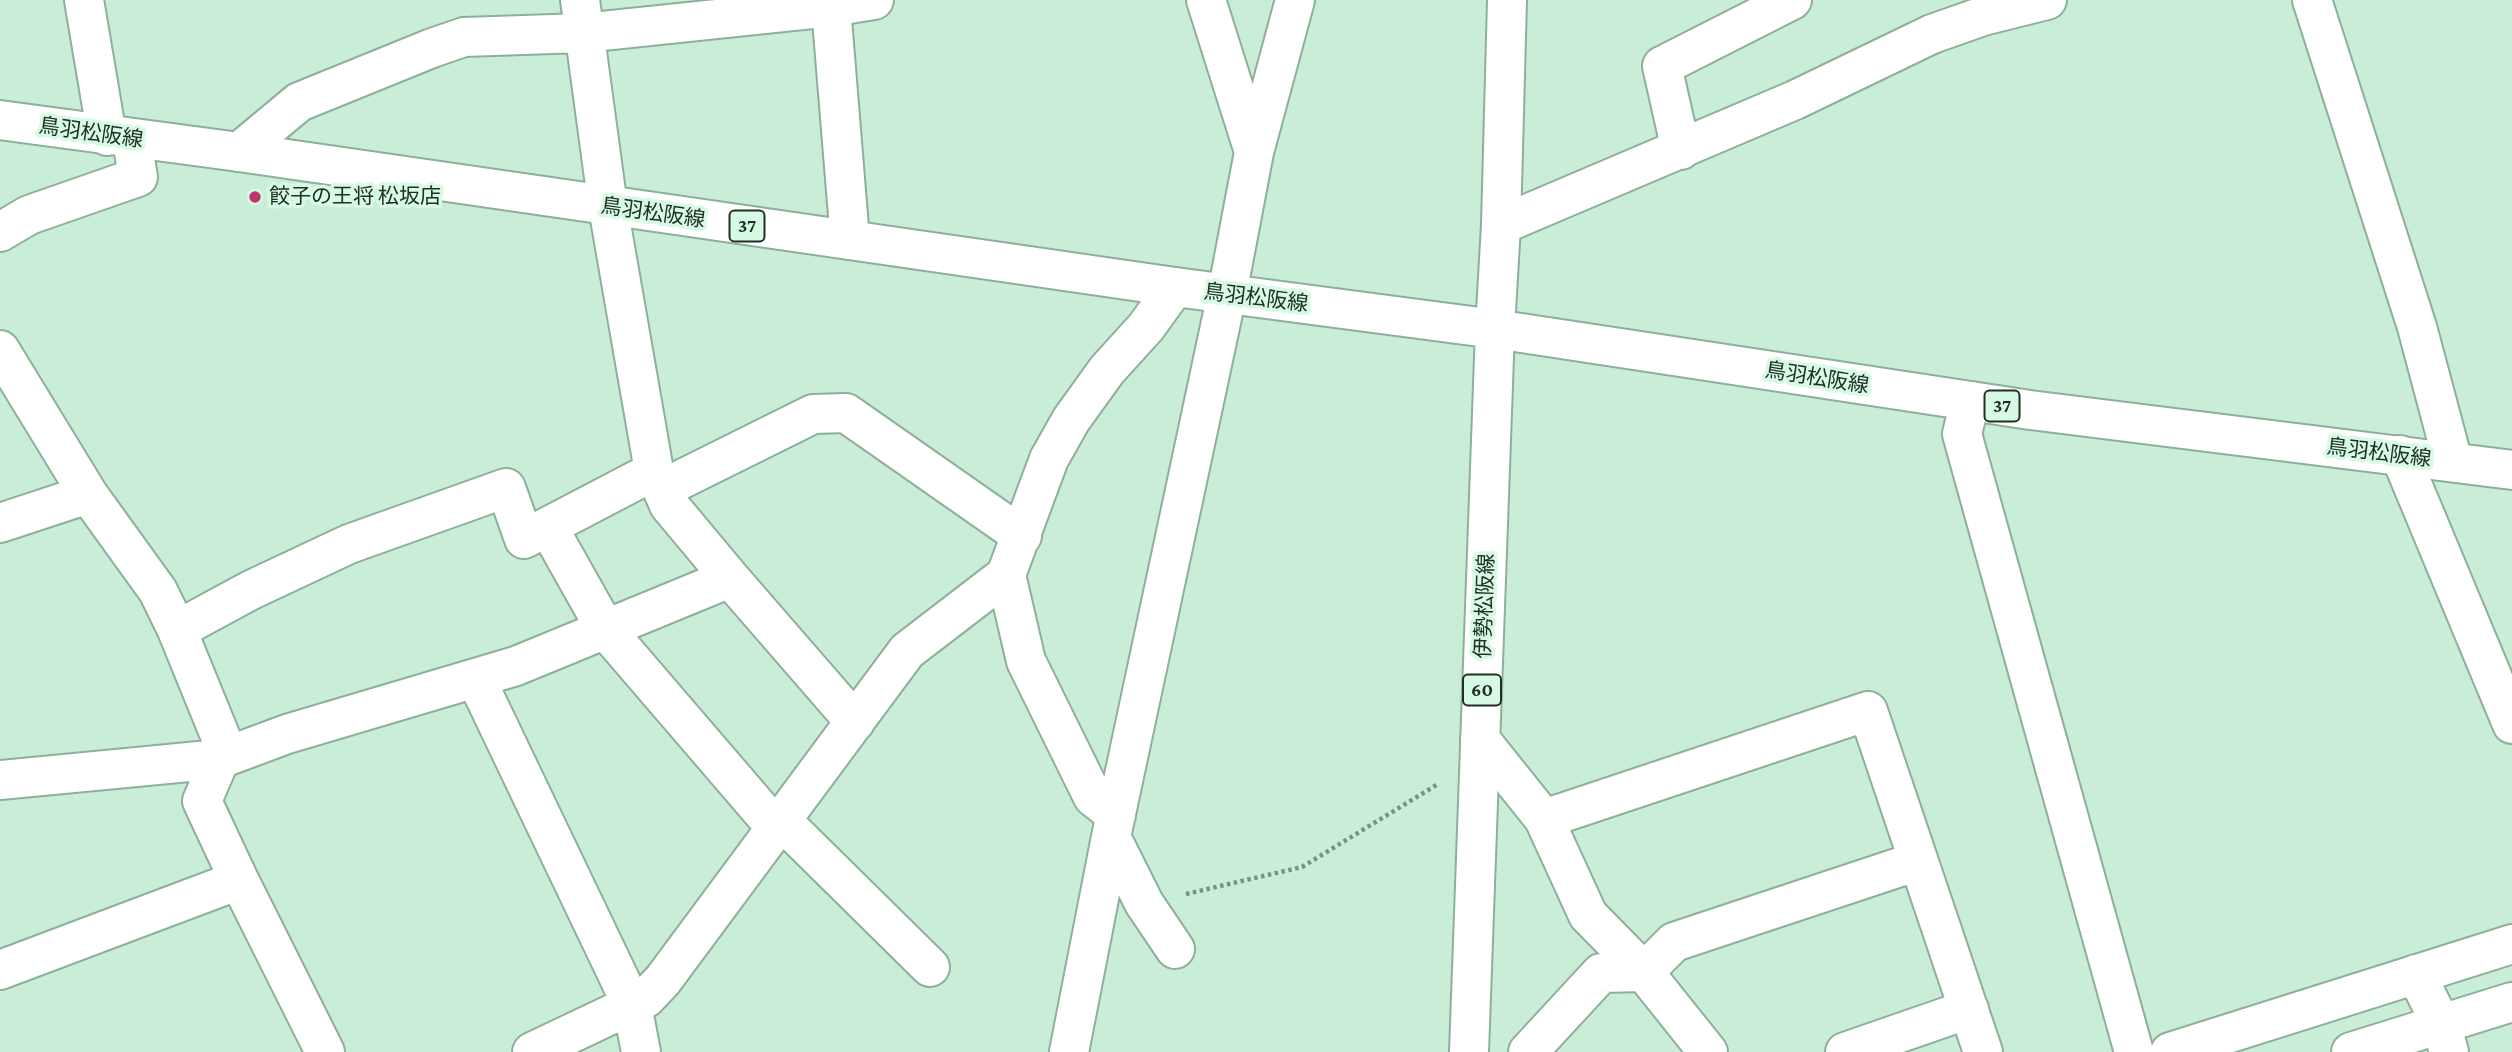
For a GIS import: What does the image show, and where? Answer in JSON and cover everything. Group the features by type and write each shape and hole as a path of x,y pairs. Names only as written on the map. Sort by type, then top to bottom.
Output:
{"street":[{"path":"0,232 29,215 138,177 119,138 84,0"},
{"path":"1206,0 1254,152"},
{"path":"1069,1052 1227,294 1254,152 1295,0"},
{"name":"伊勢松阪線","path":"1469,1052 1494,329 1502,225 1507,0"},
{"path":"1681,150 1662,66 1791,0"},
{"path":"1502,225 1795,100 1933,34 1983,16 2047,0"},
{"path":"2312,0 2417,327 2453,462"},
{"path":"239,152 299,102 464,37 581,16 850,3 850,240"},
{"path":"581,16 608,207 658,480 669,505 855,722"},
{"name":"鳥羽松阪線","path":"0,120 1175,287 1494,329 1970,401 2512,470"},
{"path":"532,1052 646,998 663,980 907,651 1006,575 1049,459 1071,420 1107,370 1146,327 1175,287"},
{"path":"0,350 88,495 158,591 177,630 224,757 202,801 325,1052"},
{"path":"1970,401 1962,434 2134,1052"},
{"path":"177,630 251,590 349,544 506,488 524,539 813,414 846,413 1022,536"},
{"path":"2400,455 2512,724"},
{"path":"0,523 88,495"},
{"path":"548,527 606,630 779,825 930,967"},
{"path":"1006,575 1026,661 1093,797 1114,826 1144,903 1175,949"},
{"path":"0,780 224,757 287,734 516,666 730,578"},
{"path":"476,679 632,1005 640,1052"},
{"path":"1544,819 1868,710 1983,1052"},
{"path":"1479,749 1544,819 1588,915 1644,972 1702,1050"},
{"path":"1528,1052 1601,973 1644,972 1674,943 1919,861"},
{"path":"0,970 239,880"},
{"path":"2170,1052 2512,944"},
{"path":"2416,974 2445,1038"},
{"path":"2351,1052 2445,1038 2512,1002"},
{"path":"1845,1052 1969,1009"}],"path":[{"path":"1144,903 1302,867 1479,749"}],"place":[{"name":"餃子の王将 松坂店","path":"255,197"}]}
